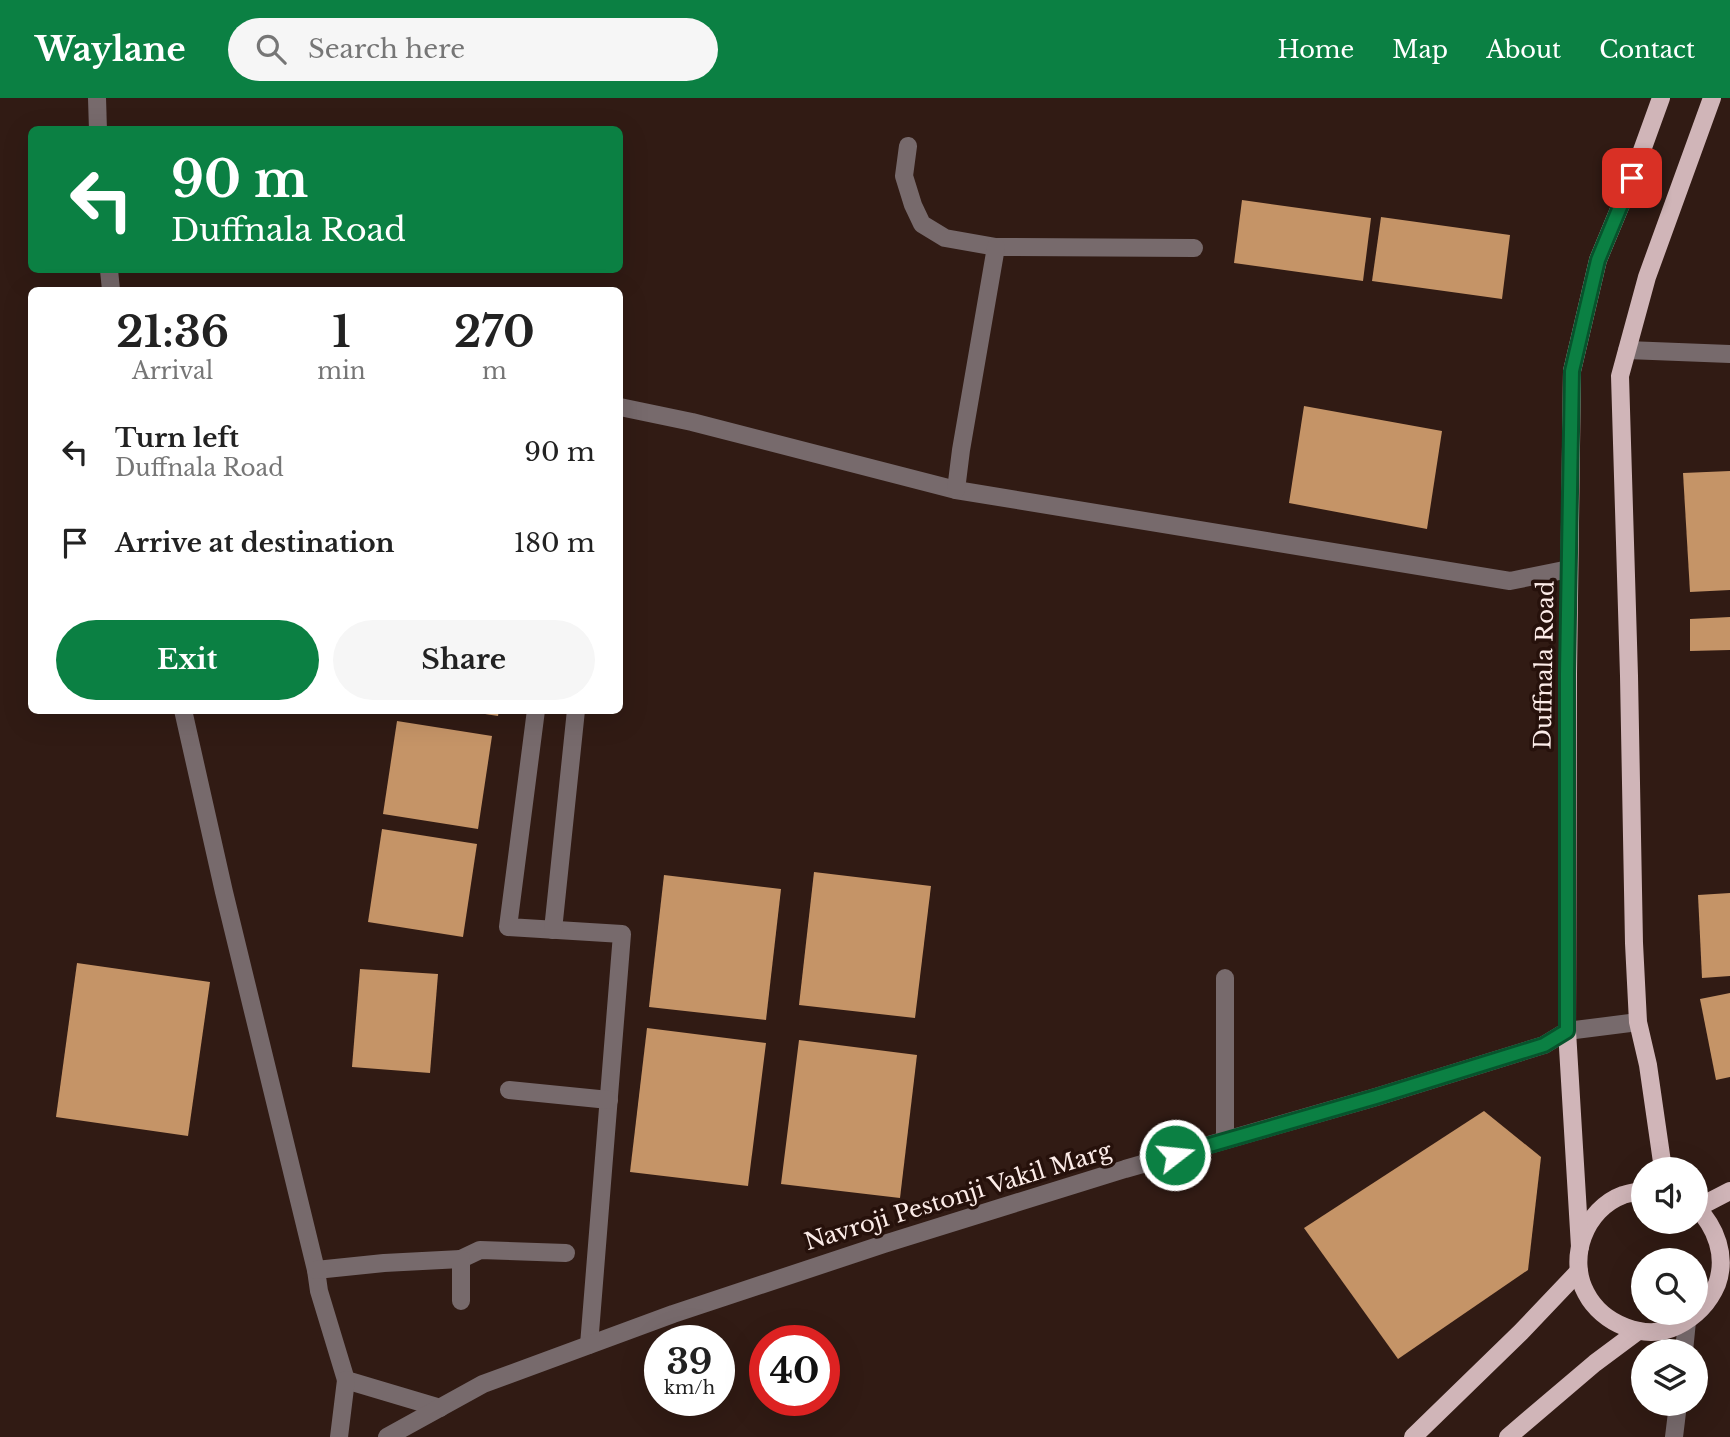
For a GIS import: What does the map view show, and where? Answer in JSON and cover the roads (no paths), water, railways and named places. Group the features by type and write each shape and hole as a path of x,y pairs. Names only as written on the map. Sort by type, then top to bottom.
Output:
{"main road":[{"name":"Duffnala Road","path":"1579,1271 1580,1247 1567,1031 1572,371 1598,260 1661,98"},
{"path":"1661,1157 1648,1065 1638,1022 1633,943 1629,676 1620,376 1647,277 1712,98"},
{"path":"1708,1202 1730,1191"},
{"path":"1580,1247 1587,1225 1602,1208 1621,1195 1631,1193"},
{"path":"1708,1221 1719,1243 1723,1279 1708,1302"},
{"path":"1413,1437 1521,1332 1579,1271 1586,1292 1599,1310 1617,1324 1638,1331 1655,1332 1679,1325"},
{"path":"1508,1437 1595,1363 1638,1331"}],"street":[{"path":"97,98 98,126"},
{"path":"908,146 904,176 913,205 922,224 945,238 996,247 1194,248"},
{"path":"956,490 996,247"},
{"path":"1627,350 1730,354"},
{"path":"623,408 692,422 956,490 1510,580 1569,569"},
{"path":"184,714 319,1291 346,1380 338,1437"},
{"path":"535,714 508,927 622,934 589,1345"},
{"path":"553,930 576,714"},
{"path":"1225,978 1225,1140"},
{"name":"Navroji Pestonji Vakil Marg","path":"387,1437 484,1384 673,1314 884,1244 1125,1169 1376,1097 1544,1045 1567,1031 1638,1022"},
{"path":"509,1090 609,1100"},
{"path":"316,1270 461,1259 480,1250 566,1253"},
{"path":"461,1259 461,1301"},
{"path":"346,1380 440,1408"},
{"path":"1674,1437 1677,1416"}]}
